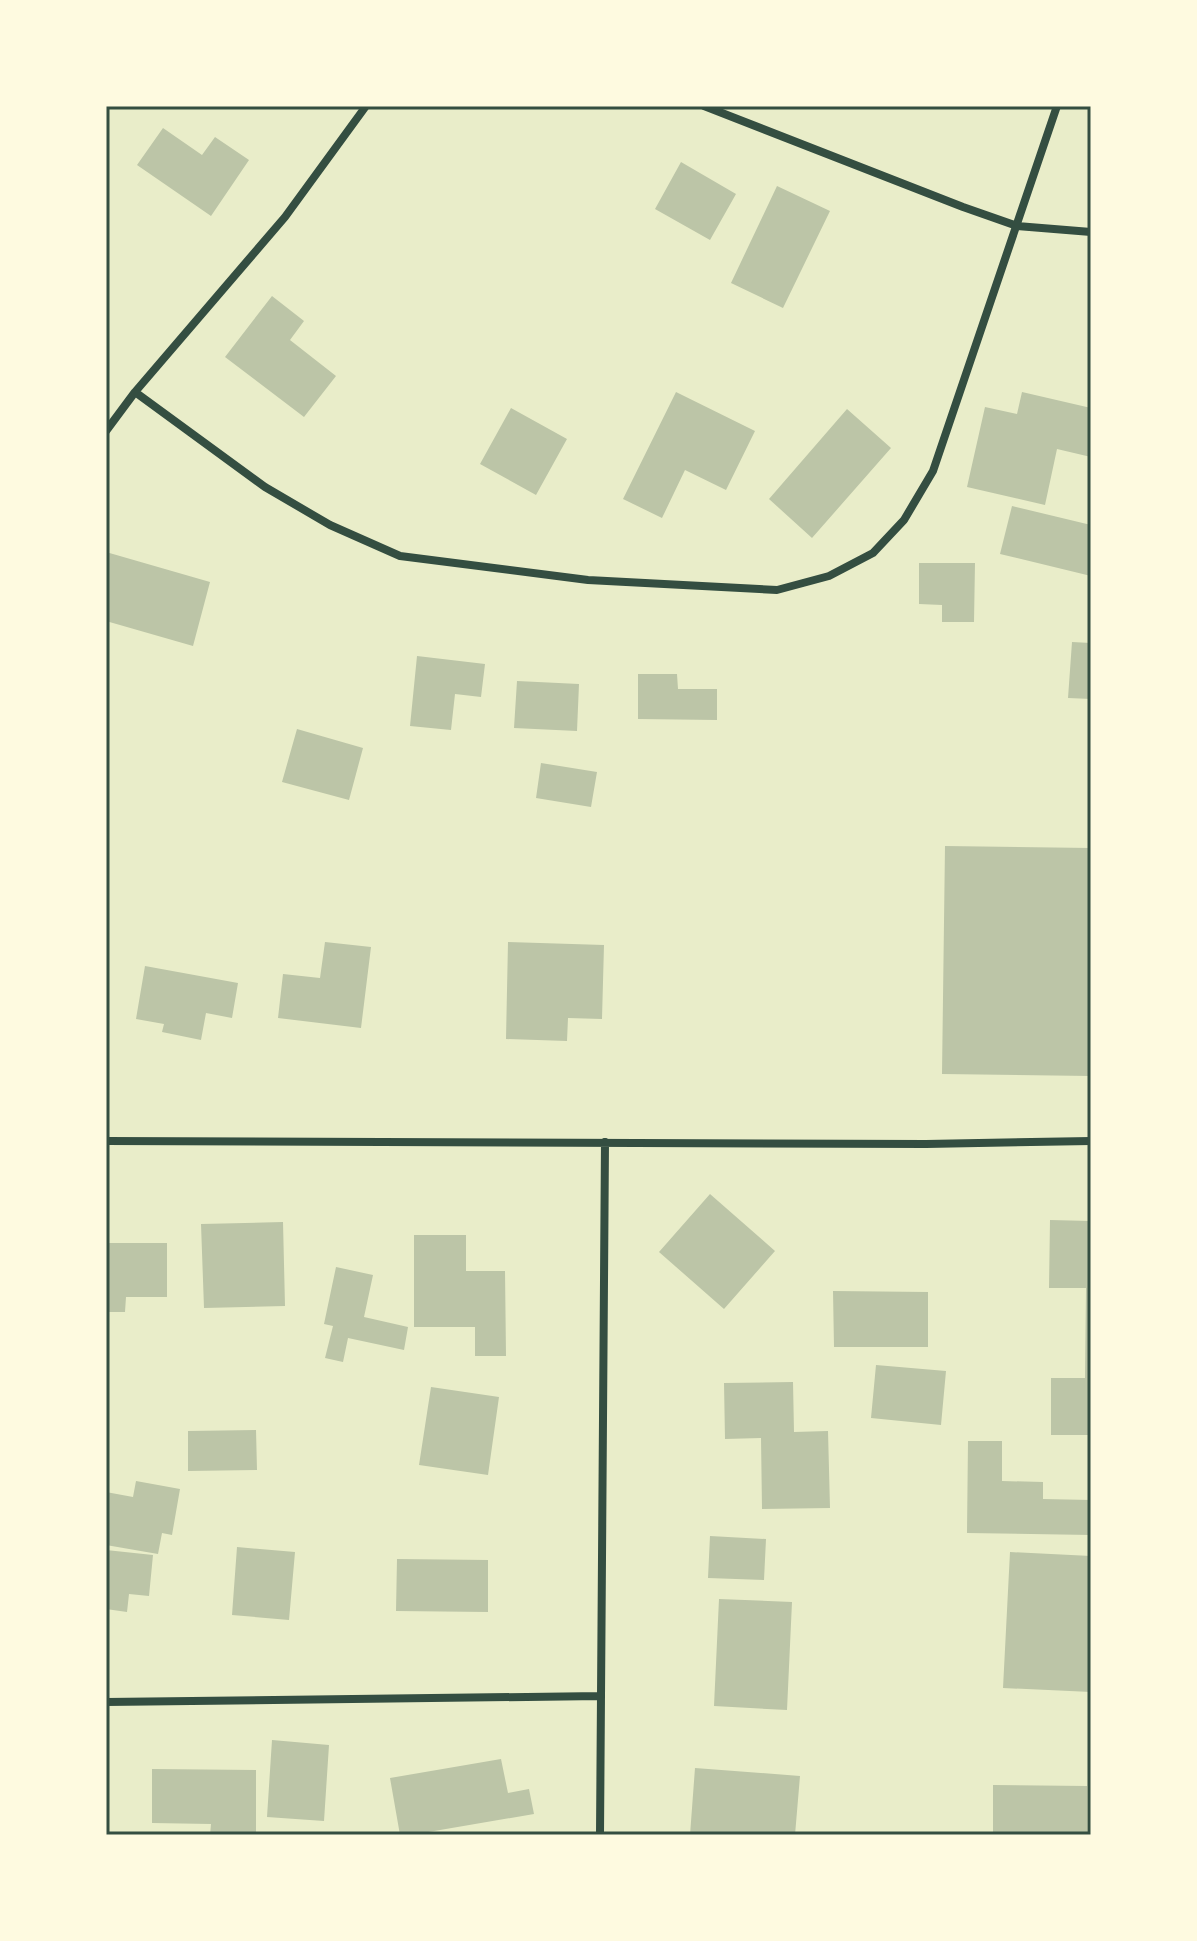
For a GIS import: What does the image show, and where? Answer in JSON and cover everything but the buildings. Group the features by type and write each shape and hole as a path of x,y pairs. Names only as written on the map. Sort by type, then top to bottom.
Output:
{"street":[{"path":"106,431 135,392 285,217 366,106"},
{"path":"704,106 1017,226 1091,232"},
{"path":"135,392 265,487 330,525 400,556 588,580 777,590 829,576 873,553 904,520 933,471 1057,106"},
{"path":"106,1141 926,1144 1091,1141"},
{"path":"600,1835 605,1142"},
{"path":"106,1702 601,1696"}]}
